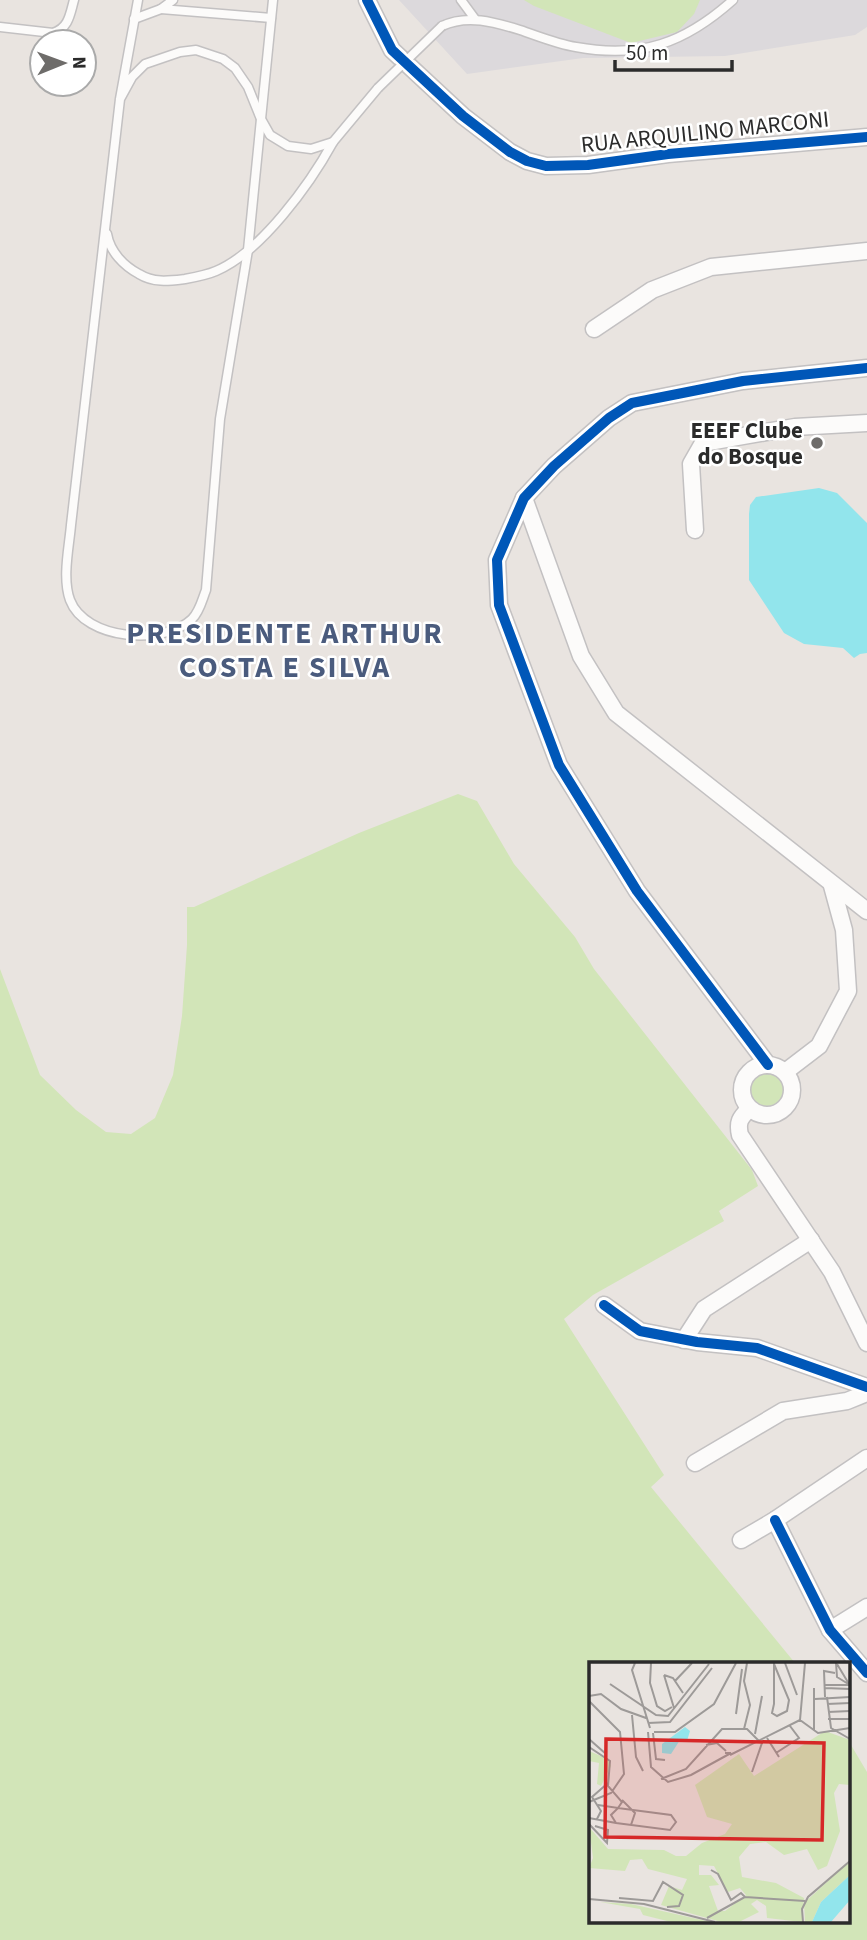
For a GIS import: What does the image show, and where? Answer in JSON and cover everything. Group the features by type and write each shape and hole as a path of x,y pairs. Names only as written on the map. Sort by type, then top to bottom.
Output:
{"street":[{"name":"RUA ARQUILINO MARCONI","path":"367,0 392,50 463,116 510,152 527,161 546,166 588,165 867,137"},
{"path":"594,329 652,290 711,267 867,251"},
{"path":"768,1065 636,891 559,765 499,606 498,560 524,498 554,466 609,418 632,403 743,381 867,368"},
{"path":"695,530 691,464 704,443 795,427 867,423"},
{"path":"524,498 581,656 616,713 867,911"},
{"path":"785,1072 819,1046 848,991 845,930 832,886"},
{"path":"768,1065 776,1066 785,1072 792,1088 787,1106 768,1116 758,1115 749,1109 741,1092 747,1074 755,1068 768,1065"},
{"path":"749,1109 739,1119 740,1135 832,1272 867,1343"},
{"path":"684,1340 704,1309 811,1240"},
{"path":"604,1305 640,1331 684,1340 757,1348 867,1387"},
{"path":"695,1463 783,1411 846,1401 867,1393"},
{"path":"741,1540 867,1458"},
{"path":"775,1520 830,1630 867,1673"},
{"path":"830,1630 867,1607"}],"lane":[{"path":"0,27 53,33 61,31 67,24 74,0"},
{"path":"138,0 120,99 71,525 67,584 70,601 81,618 110,632 143,636 175,630 192,619 200,608 206,590 220,419 248,250 273,0"},
{"path":"134,19 161,9 173,0"},
{"path":"461,0 475,19"},
{"path":"106,228 114,253 131,270 151,281 177,280 216,271 248,250 292,204 320,166 333,142 378,88 442,26 454,20 475,19 575,47 615,51 653,48 680,38 733,0"},
{"path":"161,9 271,18"},
{"path":"120,99 132,77 145,64 180,51 196,50 223,59 235,68 248,87 270,135 288,146 311,149 333,142"}],"shaded area":[{"path":"399,0 867,0 867,27 855,35 725,56 583,58 467,74"}],"green space":[{"path":"524,0 700,0 694,14 677,32 631,43"},
{"path":"458,794 477,801 514,864 575,937 594,969 752,1170 758,1186 719,1211 724,1221 593,1295 564,1319 664,1475 651,1487 794,1662 589,1662 589,1923 850,1923 850,1743 867,1772 867,1940 0,1940 0,969 40,1075 76,1110 106,1132 131,1134 155,1118 173,1075 182,1016 187,907 194,907 359,833"},
{"path":"767,1073 779,1078 784,1090 779,1102 767,1107 755,1102 750,1090 755,1078"}],"water":[{"path":"819,488 837,493 867,523 867,653 854,658 843,648 804,644 784,633 749,580 749,514 750,505 756,497"}],"cycle path":[{"path":"367,0 392,50 463,116 510,152 527,161 546,166 588,165 668,154 867,137"},
{"path":"768,1065 637,891 559,765 499,605 497,560 524,498 554,466 609,418 632,403 743,381 867,368"},
{"path":"604,1305 640,1331 697,1342 757,1348 867,1387"},
{"path":"775,1520 830,1630 867,1673"}],"place":[{"name":"EEEF Clube do Bosque","path":"817,443"}],"district":[{"name":"PRESIDENTE ARTHUR COSTA E SILVA","path":"285,650"}]}
